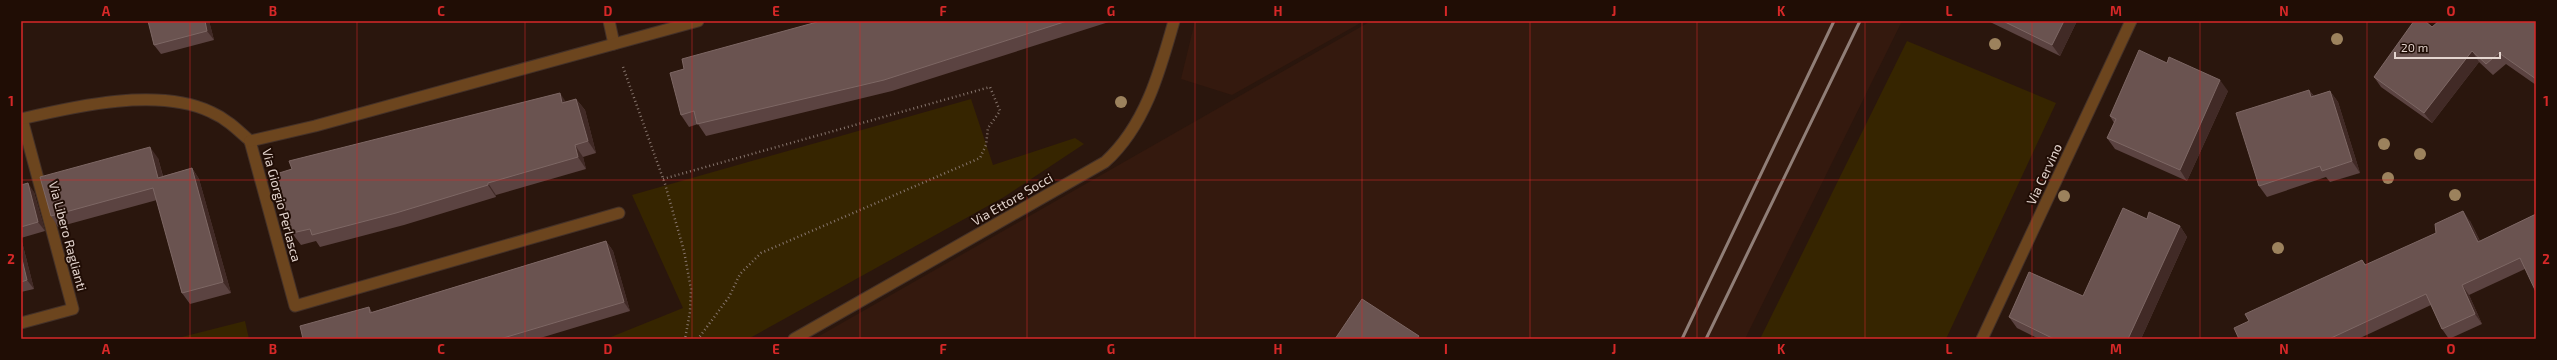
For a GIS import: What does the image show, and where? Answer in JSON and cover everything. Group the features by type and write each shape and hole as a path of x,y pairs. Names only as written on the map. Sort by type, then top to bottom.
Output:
{"street":[{"path":"609,21 614,44"},
{"name":"Via Giorgio Perlasca","path":"619,213 295,306 250,141 698,21"},
{"name":"Via Ettore Socci","path":"794,339 1105,162 1129,134 1148,98 1161,66 1174,21"},
{"name":"Via Cervino","path":"1982,339 2131,21"},
{"name":"Via Libero Raglianti","path":"21,323 73,309 22,119 98,103 172,102 194,105 212,112 232,124 250,141"}],"path":[{"path":"614,44 663,179 684,251 691,289 690,312 685,339"},
{"path":"663,179 990,87 1000,111 988,128 986,145 980,158 761,253 740,274 729,297 698,339"}],"shaded area":[{"path":"1195,21 1364,21 1232,95 1181,79"},
{"path":"1371,21 1902,21 1745,339 814,339"},
{"path":"1907,41 2056,103 1946,339 1760,339"},
{"path":"971,99 993,165 1075,138 1084,144 1004,197 748,339 606,339 683,308 632,195"},
{"path":"245,321 249,339 174,339"}],"building":[{"path":"148,21 205,21 207,31 154,45"},
{"path":"817,21 1067,21 884,80 697,124 694,111 681,115 670,73 684,69 682,59"},
{"path":"2003,21 2064,21 2052,45"},
{"path":"2414,21 2425,21 2432,27 2439,21 2536,21 2536,79 2499,53 2486,64 2472,51 2424,113 2374,77"},
{"path":"2139,50 2167,63 2169,57 2220,80 2180,170 2107,138 2116,119 2110,116"},
{"path":"2309,90 2311,97 2330,91 2352,161 2322,171 2320,166 2259,186 2236,113"},
{"path":"560,93 562,103 576,99 588,141 575,145 578,157 488,183 488,185 396,213 312,235 310,229 292,233 276,174 292,169 289,161"},
{"path":"150,147 158,178 192,168 223,282 182,293 153,188 51,216 40,177"},
{"path":"28,183 38,222 21,227 21,185"},
{"path":"2123,208 2147,219 2149,212 2180,226 2128,339 2054,339 2009,317 2029,272 2083,296"},
{"path":"2463,211 2478,242 2536,214 2536,292 2520,258 2462,285 2475,314 2442,329 2426,294 2329,339 2239,339 2234,328 2249,321 2245,314 2362,260 2365,265 2436,233 2435,224"},
{"path":"606,241 624,302 500,339 303,339 300,326 369,307 370,313"},
{"path":"21,255 27,280 21,282"},
{"path":"1362,299 1419,336 1417,339 1335,339"}],"railway":[{"path":"1682,339 1834,21"},
{"path":"1706,339 1860,21"}]}
